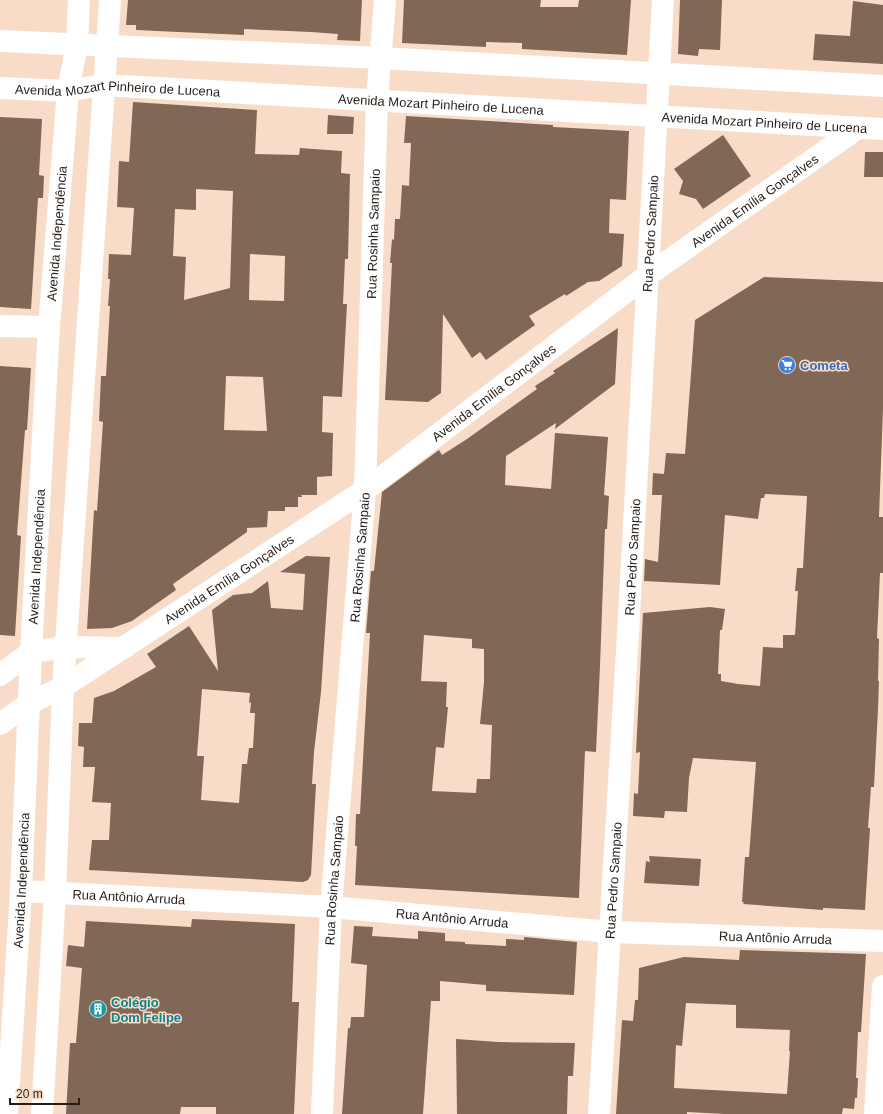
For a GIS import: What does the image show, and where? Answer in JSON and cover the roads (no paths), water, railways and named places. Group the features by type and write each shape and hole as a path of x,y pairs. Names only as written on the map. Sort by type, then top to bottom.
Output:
{"street":[{"name":"Avenida Independência","path":"7,1114 5,1061 21,892 28,704 49,327 68,91 77,44 79,0"},
{"path":"42,1114 55,893 63,686 110,0"},
{"name":"Rua Rosinha Sampaio","path":"322,1114 331,907 365,490 377,100 385,0"},
{"name":"Rua Pedro Sampaio","path":"599,1114 611,932 658,116 663,0"},
{"path":"0,41 381,58 883,86"},
{"name":"Avenida Mozart Pinheiro de Lucena","path":"0,88 68,91 103,85 883,129"},
{"name":"Avenida Emília Gonçalves","path":"0,724 28,704 63,686 124,648 365,490 648,275 858,128"},
{"path":"0,326 49,327"},
{"path":"0,675 31,652 66,647 124,648"},
{"name":"Rua Antônio Arruda","path":"21,892 331,907 611,932 883,941"},
{"path":"875,1114 883,986"}],"place":[{"name":"Cometa","path":"787,365"},
{"name":"Colégio Dom Felipe","path":"98,1009"}]}
